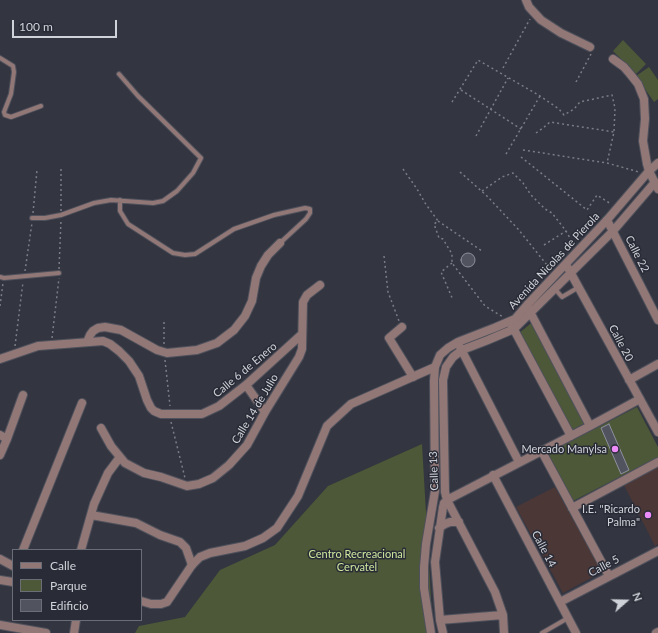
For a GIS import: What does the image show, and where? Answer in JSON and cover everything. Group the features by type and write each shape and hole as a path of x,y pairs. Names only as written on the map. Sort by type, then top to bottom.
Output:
{"street":[{"path":"526,0 529,7 541,20 561,33 591,49"},
{"path":"590,426 529,308 555,288 656,186 647,172 644,141 644,99 638,84 624,67 613,59"},
{"name":"Avenida Nicolas de Pierola","path":"435,367 440,355 458,342 512,325 515,319 529,308 555,275 607,220 647,172 658,163"},
{"name":"Calle 22","path":"607,220 658,320"},
{"path":"87,342 90,334 95,329 111,327 136,337 153,348 164,352 184,352 204,348 223,339 234,330 251,306 256,278 261,266 280,243"},
{"name":"Calle 20","path":"566,264 657,428"},
{"name":"Calle 14 de Julio","path":"187,486 193,486 206,482 213,478 226,468 247,445 265,412 299,357 302,349 302,305 307,295 320,285"},
{"path":"462,350 488,340 512,325 571,436"},
{"path":"402,327 389,338 412,377"},
{"name":"Calle 6 de Enero","path":"0,359 30,348 51,344 103,341 119,351 139,376 150,408 161,414 198,414 206,413 219,406 246,385 302,335"},
{"path":"458,342 519,462"},
{"name":"Calle 13","path":"462,350 453,357 446,367 443,380 445,492 447,500 495,592 503,616 504,633"},
{"path":"629,380 658,364"},
{"path":"142,601 151,604 161,604 167,602 192,565 200,557 210,553 245,546 264,538 277,528 298,496 327,426 350,404 435,367 435,491 426,544 424,567 424,588 431,633"},
{"path":"246,385 265,412"},
{"path":"0,455 3,437 23,395"},
{"path":"443,633 440,620 435,562 443,507 447,500 640,399"},
{"path":"23,549 82,403"},
{"path":"101,428 111,446 131,467 144,473 187,486"},
{"path":"541,450 609,576"},
{"path":"81,549 94,504 108,473 120,457"},
{"path":"572,508 658,462"},
{"name":"Calle 14","path":"493,475 576,633"},
{"path":"91,515 136,523 160,535 180,542 186,548 192,565"},
{"path":"439,528 450,522 459,522"},
{"name":"Calle 5","path":"560,602 658,551"},
{"path":"0,559 12,565"},
{"path":"0,580 12,582"},
{"path":"440,620 503,616"},
{"path":"74,633 76,621"},
{"path":"0,625 31,632 46,633"}],"lane":[{"path":"0,58 9,62 13,66 14,72 11,94 4,112 5,115 11,117 41,106"},
{"path":"32,218 45,218 61,215 111,200 153,204 163,201 177,191 193,173 201,158 138,96 119,74"},
{"path":"120,200 120,211 128,224 173,253 185,255 195,254 234,230 274,215 305,208 310,209 306,219 280,243"},
{"path":"2,278 59,273"},
{"path":"555,288 562,297 579,287"},
{"path":"542,633 568,618"}],"path":[{"path":"503,68 530,19 536,14"},
{"path":"576,82 591,49"},
{"path":"452,102 478,60 526,87 559,109 564,115 574,109 580,102 601,99 612,95 615,108 614,132 607,163"},
{"path":"476,136 508,78"},
{"path":"460,89 521,129"},
{"path":"506,154 540,96"},
{"path":"536,132 544,128 550,122 614,132"},
{"path":"523,150 607,163 647,172"},
{"path":"521,157 587,210 598,194 617,208"},
{"path":"51,344 59,273 61,168"},
{"path":"403,169 418,189 425,203 438,222 482,251"},
{"path":"14,354 37,170"},
{"path":"460,172 482,191 518,229 555,275"},
{"path":"482,191 502,177 512,174 523,183 531,195 545,209 552,213 566,231 578,251"},
{"path":"438,222 434,224 439,238 443,239 452,254 452,263 485,306 512,325"},
{"path":"544,245 566,231"},
{"path":"384,256 388,292 402,327"},
{"path":"452,263 441,272 453,300"},
{"path":"0,306 2,278"},
{"path":"164,319 164,352 170,420 187,486"}],"shaded area":[{"name":"I.E. \"Ricardo Palma\"","path":"658,467 658,544 655,546 624,485"},
{"path":"555,487 602,572 563,593 516,507"}],"green space":[{"path":"623,40 646,64 636,74 613,51"},
{"path":"649,67 658,80 658,99 654,102 636,76"},
{"path":"532,324 584,422 570,431 518,334"},
{"path":"637,407 658,447 658,457 573,501 548,453"},
{"name":"Centro Recreacional Cervatel","path":"422,444 433,633 135,633 139,626 185,617 220,570 275,545 328,486"}],"building":[{"path":"468,253 473,255 475,260 473,265 468,267 463,265 461,260 463,255"},
{"name":"Mercado Manylsa","path":"609,424 629,470 621,474 601,428"}],"place":[{"name":"Mercado Manylsa","path":"615,449"},
{"name":"I.E. \"Ricardo Palma\"","path":"648,515"}]}
